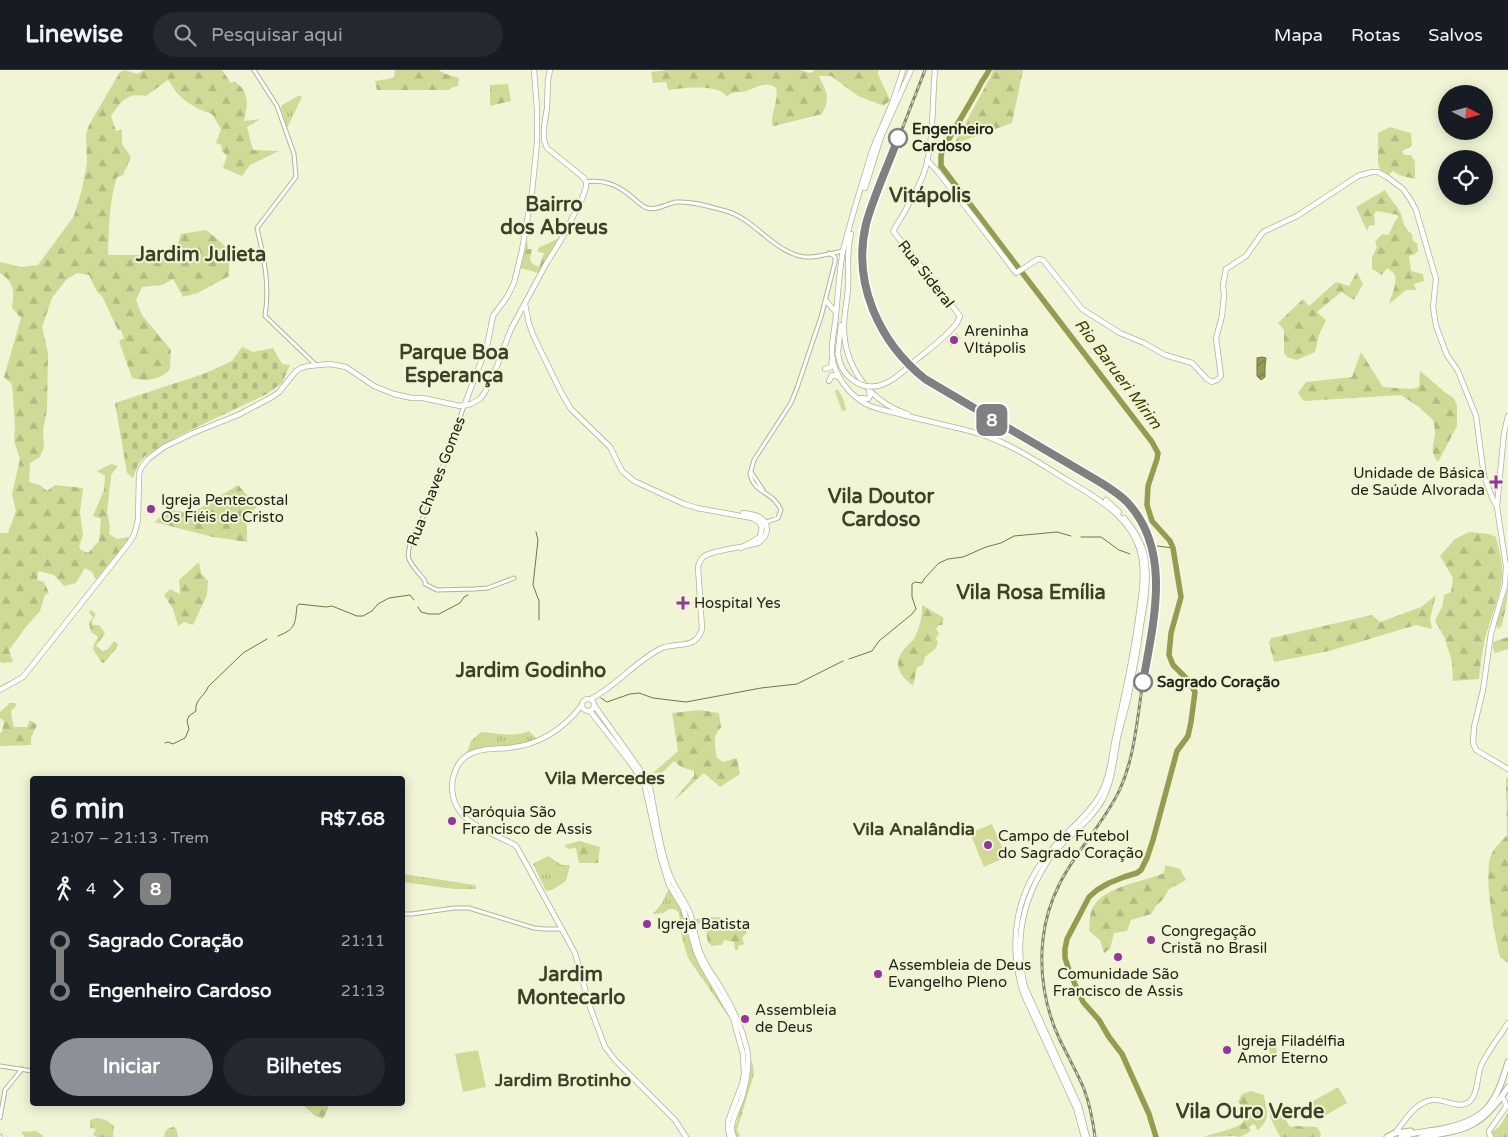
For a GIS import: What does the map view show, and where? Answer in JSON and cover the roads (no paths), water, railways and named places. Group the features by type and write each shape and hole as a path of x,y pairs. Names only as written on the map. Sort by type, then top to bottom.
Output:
{"highway":[{"path":"1402,1137 1451,1128 1482,1114 1489,1107 1499,1090 1508,1062"},
{"path":"1386,1137 1395,1133 1413,1131 1421,1134 1448,1132 1472,1125 1486,1117 1508,1088"}],"main road":[{"path":"464,406 487,346 493,316 514,282 522,250 531,197 537,143 534,70"},
{"path":"547,148 543,136 548,108 550,70"},
{"path":"825,369 831,368 838,285 843,251 872,151 903,70"},
{"path":"911,70 881,137 850,239 844,340 858,376 868,389 887,404 905,412 982,432 1001,439 1082,485 1111,504 1130,525 1139,540 1146,564 1147,587 1138,644 1122,725 1118,736 1113,772 1103,799 1090,817 1056,850 1029,891 1020,930 1021,973 1025,987 1079,1106 1085,1128 1085,1137"},
{"path":"935,70 927,160 1019,270 1038,259 1043,260 1082,309 1120,333 1144,342 1165,355 1192,362 1210,381 1214,382 1221,376 1216,338 1222,316 1223,284 1226,269 1246,256 1263,232 1297,216 1358,176 1378,172 1396,183 1410,198 1416,210 1436,279 1433,308 1436,326 1450,359 1458,371 1476,416 1484,476 1497,506"},
{"path":"0,690 23,677 129,543 134,535 138,520 139,474 148,458 158,451 178,440 266,401 280,392 296,371 308,366 335,364 346,367 367,382 394,394 464,406 476,402 486,392 512,329 585,193 586,182 579,173 541,142 537,143"},
{"name":"Rua Sideral","path":"838,352 842,369 854,381 864,385 878,386 893,380 947,334 960,316 893,231 912,199 923,175 927,160"},
{"path":"838,285 844,280 848,285"},
{"path":"826,301 836,313 838,352"},
{"path":"525,304 529,324 571,409 605,442 622,471 634,481 684,504 752,518 763,523 762,539 741,548 712,553 699,561 702,629 696,640 687,644 664,647 655,652 599,695 593,702 592,709 590,710"},
{"path":"838,352 845,310"},
{"path":"517,320 524,320 529,324"},
{"path":"832,356 839,377 859,399 872,406 979,434 1012,447 1099,499 1114,511 1134,537 1140,550 1143,578 1135,640 1114,742 1111,766 1099,797 1092,808 1044,860 1020,909 1015,940 1015,959 1018,977 1076,1108 1085,1137"},
{"path":"829,380 832,375 839,377"},
{"path":"852,393 866,400 870,396 868,389"},
{"path":"1508,416 1504,433 1497,506 1506,577 1491,633 1483,690 1474,727 1473,743 1476,750 1508,769"},
{"path":"1142,564 1147,587"},
{"path":"686,1137 675,1120 615,1060 605,1047 590,1007 575,953 518,849 515,845 471,824 465,818 454,797 453,782 457,766 467,756 480,750 517,747 536,743 548,736 583,707 585,699 593,702 646,778 650,788 668,872 690,913 698,946 706,964 729,1002 739,1025 747,1050 747,1071 743,1095 732,1122 732,1137"},
{"path":"583,707 590,710 644,783 668,885 683,908 696,952 702,965 733,1018 744,1054 744,1074 728,1121 728,1129 732,1137"},
{"path":"1120,718 1122,725"},
{"path":"1395,1133 1410,1112 1420,1105 1432,1100 1459,1104 1470,1101 1474,1095 1480,1068 1486,1055 1508,1023"},
{"path":"1492,1137 1489,1131 1506,1107 1502,1098"},
{"path":"1076,1108 1080,1113 1085,1128"},
{"path":"1404,1120 1405,1128 1413,1131"}],"street":[{"path":"254,70 277,106 294,154 296,177 257,228 266,272 268,293 265,316 316,365"},
{"path":"586,182 601,181 615,185 648,208 685,202 731,212 744,219 776,244 805,257 843,251"},
{"path":"763,523 778,518 781,510 778,503 753,484 750,474 752,472 751,466 791,403 826,301 835,262 835,257 830,253"},
{"name":"Rua Chaves Gomes","path":"464,406 427,511 408,549 408,556 425,583 437,590 488,588 514,578"},
{"path":"405,914 469,908 534,928 561,928"},
{"path":"0,1066 30,1071"},
{"path":"0,1118 5,1090 22,1069"}],"water":[{"path":"1257,358 1266,358 1265,377 1261,380 1257,376"}],"waterway":[{"name":"Rio Barueri Mirim","path":"989,70 943,149 941,166 1152,442 1158,453 1148,486 1147,505 1152,521 1170,541 1173,548 1181,597 1171,633 1169,655 1173,665 1188,680 1195,692 1188,736 1177,751 1153,840 1141,870 1109,883 1089,897 1067,939 1065,949 1065,958 1070,973 1083,1002 1099,1020 1122,1054 1149,1114 1156,1137"},
{"path":"536,532 538,540 533,585 539,601 539,620"},
{"path":"849,659 872,651 879,641 912,614 916,609 912,597 912,584 915,582 922,583 939,563 948,559 963,557 1001,543 1014,536 1057,532 1071,536"},
{"path":"1081,537 1101,537 1119,550 1130,554"},
{"path":"1157,546 1173,548"},
{"path":"278,636 288,631 294,625 299,604 332,606 357,616 363,616 389,598 410,595 414,600"},
{"path":"418,607 421,612 439,614 460,603 468,595"},
{"path":"165,743 173,744 185,738 189,729 187,721 189,716 196,711 198,701 208,687 243,653 267,639"},
{"path":"601,698 607,702 639,693 653,698 686,702 761,688 797,684 843,661"}],"railway":[{"path":"925,70 870,212 864,236 865,282 870,304 879,325 907,363 925,379 1093,477 1116,494 1130,506 1141,521 1155,560 1154,612 1135,737 1129,763 1120,789 1113,802 1059,885 1049,911 1043,939 1044,990 1050,1015 1084,1089 1095,1137"}],"train":[{"name":"8","path":"898,138 870,212 864,235 862,252 865,283 872,310 891,345 910,367 925,379 1110,488 1126,502 1141,520 1153,553 1156,571 1153,623 1143,682"}],"place":[{"name":"Engenheiro Cardoso","path":"898,138"},
{"name":"Areninha VItápolis","path":"954,340"},
{"name":"Unidade de Básica de Saúde Alvorada","path":"1496,482"},
{"name":"Igreja Pentecostal Os Fiéis de Cristo","path":"151,509"},
{"name":"Hospital Yes","path":"683,603"},
{"name":"Sagrado Coração","path":"1143,682"},
{"name":"Paróquia São Francisco de Assis","path":"452,821"},
{"name":"Campo de Futebol do Sagrado Coração","path":"988,845"},
{"name":"Igreja Batista","path":"647,924"},
{"name":"Congregação Cristã no Brasil","path":"1151,940"},
{"name":"Comunidade São Francisco de Assis","path":"1118,957"},
{"name":"Assembleia de Deus Evangelho Pleno","path":"878,974"},
{"name":"Assembleia de Deus","path":"745,1019"},
{"name":"Igreja Filadélfia Amor Eterno","path":"1227,1050"}],"district":[{"name":"Vitápolis","path":"930,196"},
{"name":"Bairro dos Abreus","path":"554,216"},
{"name":"Jardim Julieta","path":"201,255"},
{"name":"Parque Boa Esperança","path":"454,364"},
{"name":"Vila Doutor Cardoso","path":"881,508"},
{"name":"Vila Rosa Emília","path":"1031,593"},
{"name":"Jardim Godinho","path":"531,671"},
{"name":"Vila Mercedes","path":"605,778"},
{"name":"Vila Analândia","path":"914,829"},
{"name":"Jardim Montecarlo","path":"571,986"},
{"name":"Jardim Brotinho","path":"563,1080"},
{"name":"Vila Ouro Verde","path":"1250,1112"}]}
